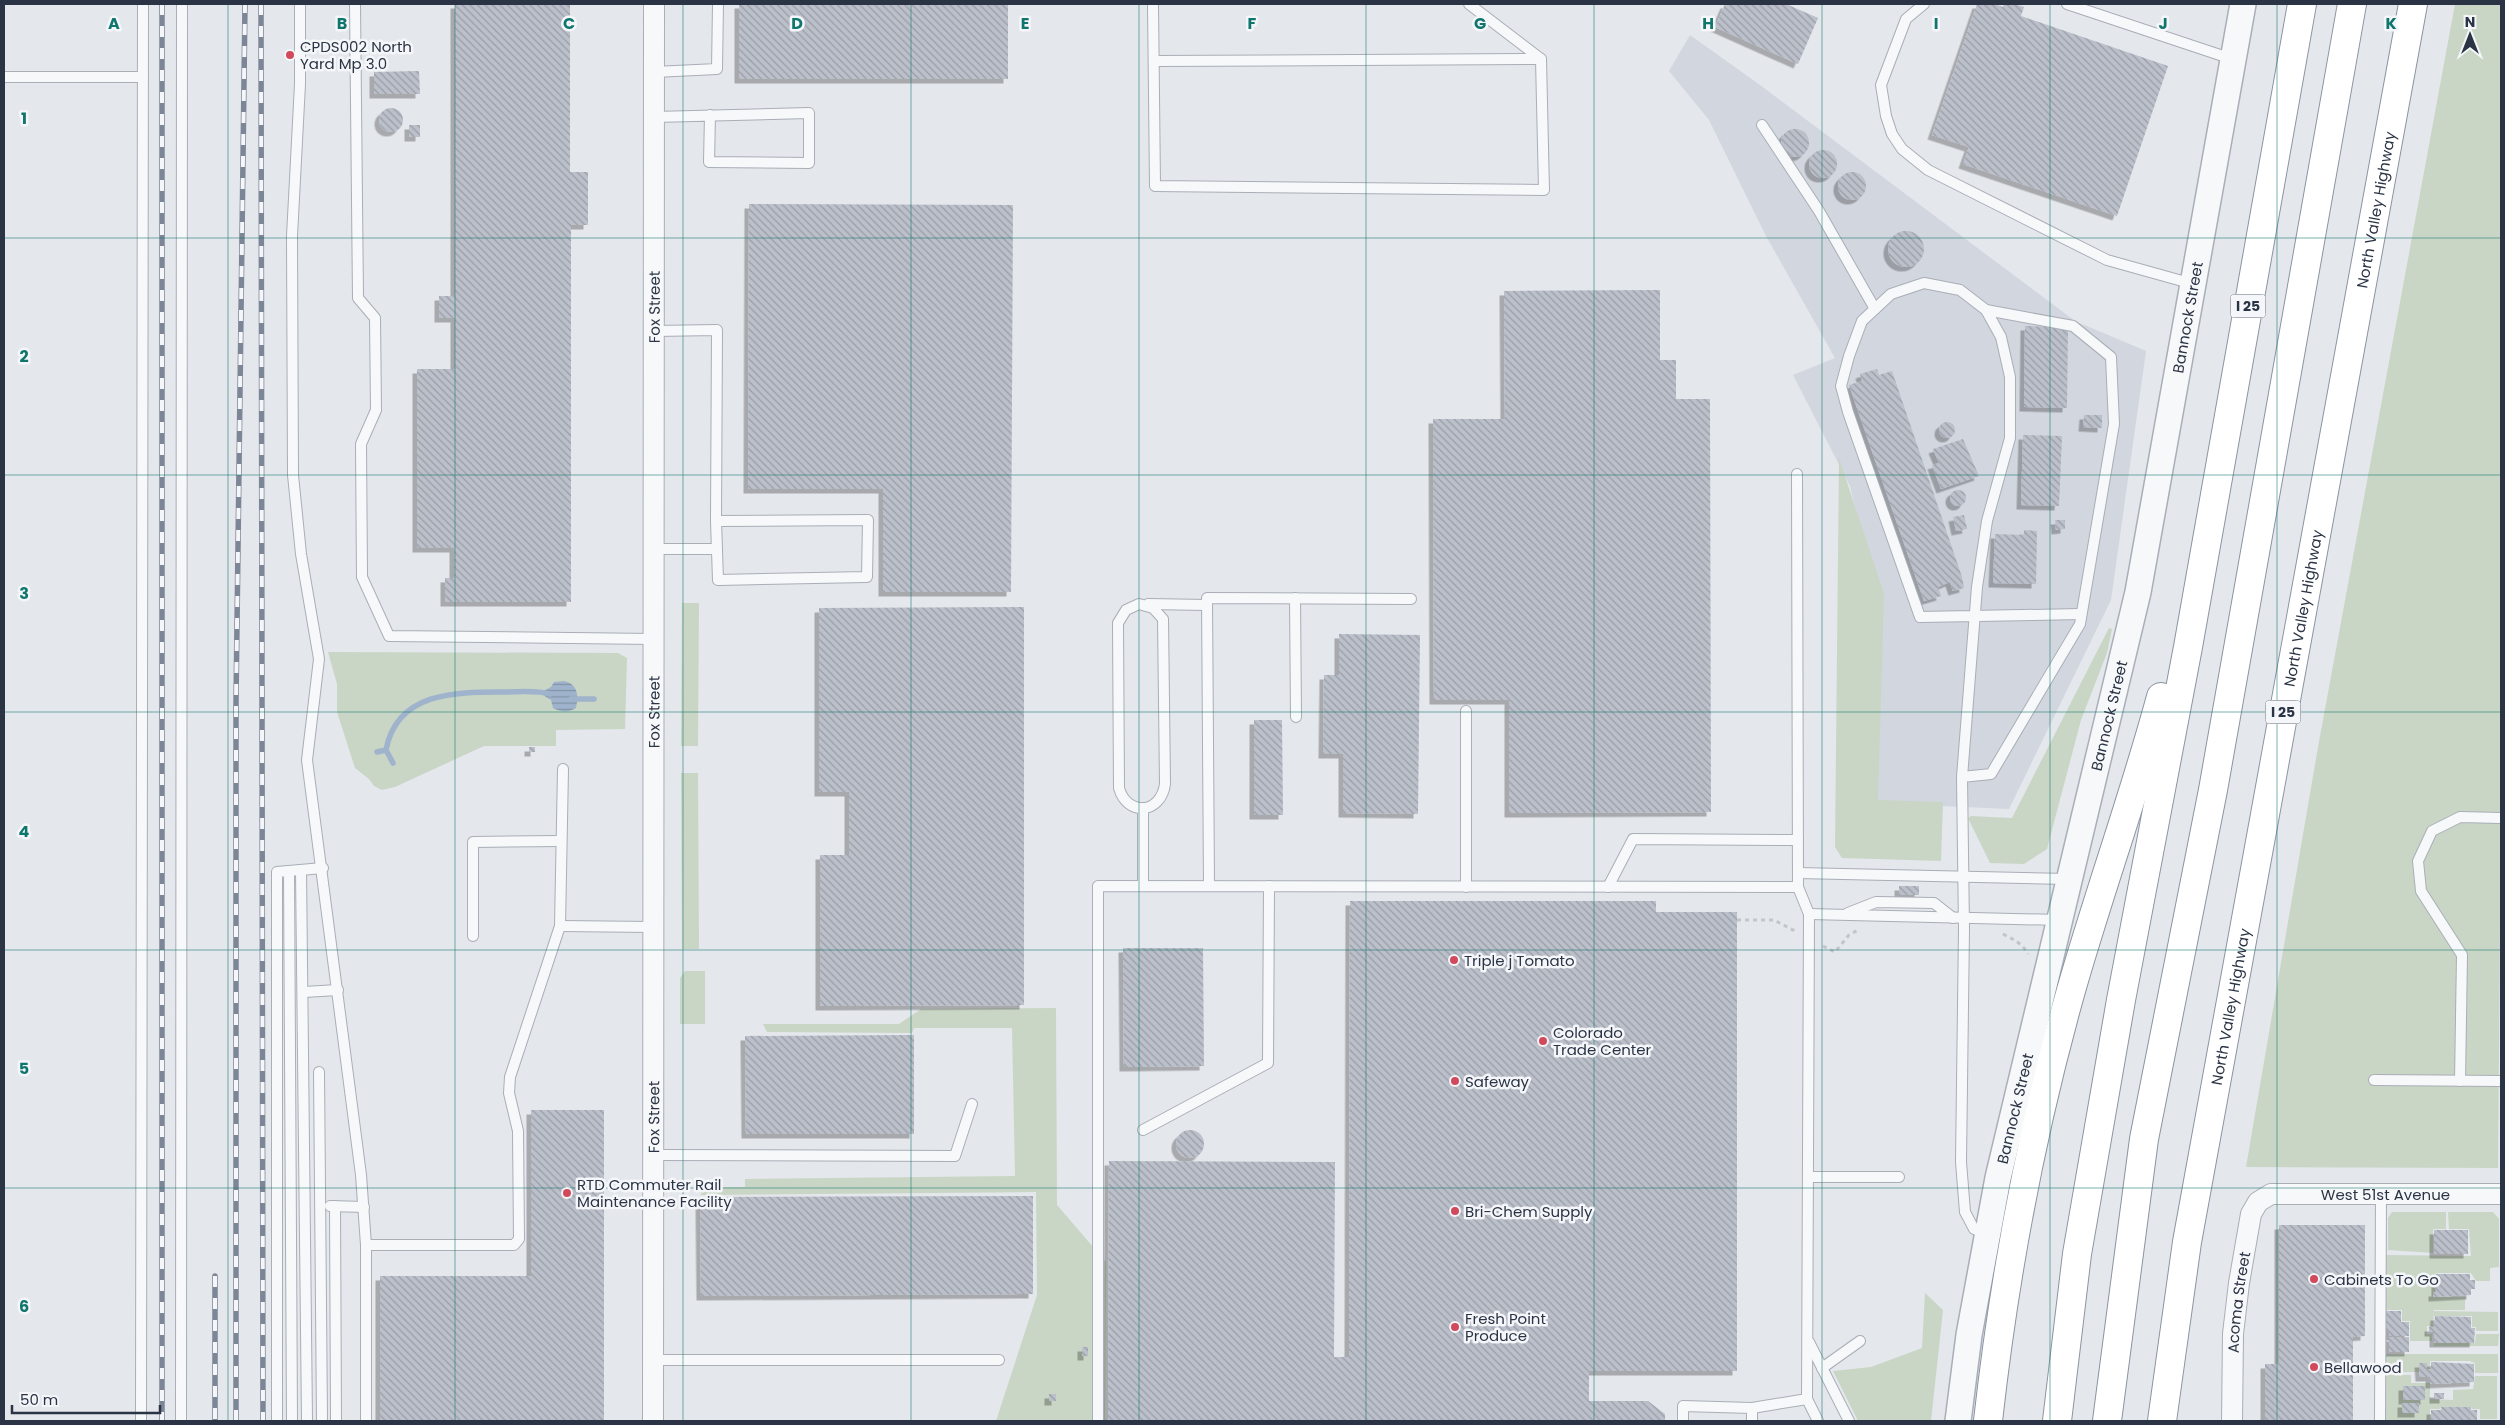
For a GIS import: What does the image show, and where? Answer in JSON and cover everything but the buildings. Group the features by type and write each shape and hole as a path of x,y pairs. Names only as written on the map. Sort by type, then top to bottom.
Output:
{"highway":[{"name":"I 25","path":"2057,1421 2077,1254 2121,1000 2302,4"},
{"path":"2107,1421 2144,1139 2213,790 2352,4"},
{"name":"North Valley Highway","path":"2162,1421 2187,1242 2413,4"},
{"path":"1988,1421 2008,1275 2026,1184 2058,1044 2078,967 2151,737 2207,535"}],"street":[{"name":"Fox Street","path":"653,1421 654,4"},
{"name":"Bannock Street","path":"1958,1421 1969,1335 1998,1178 2138,592 2243,4"},
{"name":"West 51st Avenue","path":"2271,1194 2501,1194"},
{"name":"Acoma Street","path":"2232,1421 2234,1334 2239,1283 2251,1214 2258,1202 2271,1194"}],"lane":[{"path":"141,1421 143,4"},
{"path":"181,1421 182,4"},
{"path":"300,4 300,84 292,236 293,475 301,554 319,659 307,760 323,868 364,1207 366,1245 366,1421"},
{"path":"355,4 358,298 375,318 376,410 362,444 362,577 389,636 654,639"},
{"path":"654,72 717,69 718,4"},
{"path":"1153,4 1155,186 1544,190 1541,59"},
{"path":"1469,4 1541,59"},
{"path":"1924,4 1906,19 1881,85 1886,116 1892,134 1902,149 1928,170 2106,260 2193,284"},
{"path":"2067,4 2233,60"},
{"path":"1154,61 1541,59"},
{"path":"4,77 142,77"},
{"path":"654,117 809,113 809,163 708,162 710,116"},
{"path":"1762,125 1819,211 1875,309"},
{"path":"1987,1234 1974,1228 1966,1212 1961,1162 1964,930 1959,918 1963,877 1962,777 1974,616 1987,521 2010,438 2010,377 2001,337 1986,310 1960,290 1924,283 1891,294 1862,321 1841,386 1848,412 1920,617 1974,616 2081,614"},
{"path":"1962,777 1991,774 2080,624 2114,424 2111,357 2072,326 1986,310"},
{"path":"654,331 717,330 716,521 718,580 868,578 868,520 716,521"},
{"path":"1798,474 1798,887 1809,914 1807,1399 1818,1421"},
{"path":"654,549 717,549"},
{"path":"1209,886 1207,598 1410,599"},
{"path":"1295,598 1296,717"},
{"path":"1139,604 1153,608 1163,619 1165,784 1161,798 1155,804 1143,808 1132,806 1126,802 1119,788 1118,623 1126,610 1139,604 1207,605"},
{"path":"1466,711 1466,887"},
{"path":"366,1245 514,1245 519,1239 518,1131 508,1093 510,1077 560,926 563,769"},
{"path":"1143,808 1143,886"},
{"path":"2460,1081 2462,955 2421,891 2418,861 2432,831 2460,818 2501,818"},
{"path":"1608,887 1633,839 1798,840"},
{"path":"473,936 472,842 562,841"},
{"path":"277,1421 277,872 323,868"},
{"path":"302,870 307,1421"},
{"path":"289,871 292,1421"},
{"path":"1798,873 2070,879"},
{"path":"1098,1421 1098,886 1798,887"},
{"path":"1143,1130 1268,1063 1269,886"},
{"path":"1809,914 2060,920"},
{"path":"560,926 653,927"},
{"path":"304,992 338,990"},
{"path":"319,1072 322,1421"},
{"path":"2374,1080 2501,1081"},
{"path":"653,1155 955,1156 972,1104"},
{"path":"1808,1177 1899,1177"},
{"path":"2380,1421 2381,1194"},
{"path":"276,1206 364,1207"},
{"path":"335,1206 336,1421"},
{"path":"1807,1339 1849,1421"},
{"path":"1822,1368 1860,1341"},
{"path":"653,1360 999,1360"},
{"path":"1683,1421 1683,1406 1752,1408 1807,1399"},
{"path":"1752,1408 1752,1421"}],"path":[{"path":"1737,920 1774,920 1835,952 1849,935 1866,927"},
{"path":"1964,930 1997,931 2014,939 2025,948 2031,960"}],"shaded area":[{"path":"1690,35 1760,85 2075,321 2146,351 2111,600 2009,809 1873,803 1879,608 1850,486 1793,375 1835,358 1766,236 1709,120 1669,71"}],"green space":[{"path":"2455,4 2501,4 2501,811 2498,1168 2246,1167 2318,747"},
{"path":"1839,458 1884,594 1878,800 1943,802 1941,861 1842,858 1835,847"},
{"path":"682,603 699,603 698,746 681,746"},
{"path":"2109,628 2112,629 2107,653 2081,720 2047,849 2024,864 1990,863 1968,818 1971,816 2012,818"},
{"path":"328,652 618,653 627,658 625,729 556,730 556,746 484,746 395,787 382,790 374,786 369,779 355,768 337,712 337,684"},
{"path":"681,773 698,773 699,949 682,949"},
{"path":"685,971 705,971 705,1024 680,1024 680,978"},
{"path":"1056,1008 1057,1205 1106,1262 1105,1421 996,1421 1037,1295 1036,1192 701,1195 701,1187 745,1187 745,1179 1015,1176 1012,1028 914,1028 912,1033 767,1032 763,1024 899,1024 921,1009"},
{"path":"2392,1212 2446,1212 2446,1229 2433,1229 2433,1253 2388,1250 2388,1218"},
{"path":"2448,1212 2493,1212 2499,1219 2499,1267 2490,1268 2490,1281 2476,1281 2471,1273 2436,1273 2433,1297 2465,1297 2465,1310 2434,1310 2433,1326 2427,1326 2427,1334 2432,1334 2432,1341 2410,1341 2410,1321 2402,1321 2402,1310 2386,1310 2386,1255 2471,1256 2469,1229 2449,1229"},
{"path":"1925,1293 1943,1310 1931,1421 1858,1421 1833,1371 1871,1367 1922,1348"},
{"path":"2434,1311 2498,1312 2498,1331 2476,1331 2476,1327 2472,1327 2472,1316 2434,1316"},
{"path":"2476,1334 2499,1334 2498,1346 2434,1346 2434,1343 2475,1343"},
{"path":"2385,1354 2498,1354 2498,1373 2475,1373 2475,1363 2470,1361 2430,1361 2430,1369 2420,1369 2419,1372 2385,1372"},
{"path":"2384,1375 2411,1375 2411,1383 2430,1383 2430,1399 2453,1400 2453,1390 2473,1389 2475,1376 2497,1376 2497,1419 2480,1419 2480,1409 2472,1409 2471,1407 2441,1407 2440,1409 2430,1409 2430,1421 2384,1421"}],"water":[{"path":"564,681 572,685 576,691 576,708 573,710 562,711 553,708 551,700 543,695 543,691 551,687 554,682"}],"waterway":[{"path":"393,763 386,750 392,731 403,716 416,706 432,699 467,693 539,692 550,694"},
{"path":"571,699 594,699"},
{"path":"377,752 386,750"}],"railway":[{"path":"162,4 162,1421"},
{"path":"236,1421 236,702 245,4"},
{"path":"261,4 263,1421"},
{"path":"215,1276 215,1421"}],"place":[{"name":"CPDS002 North Yard Mp 3.0","path":"290,55"},
{"name":"Triple j Tomato","path":"1454,960"},
{"name":"Colorado Trade Center","path":"1543,1041"},
{"name":"Safeway","path":"1455,1081"},
{"name":"RTD Commuter Rail Maintenance Facility","path":"567,1193"},
{"name":"Bri-Chem Supply","path":"1455,1211"},
{"name":"Cabinets To Go","path":"2314,1279"},
{"name":"Fresh Point Produce","path":"1455,1327"},
{"name":"Bellawood","path":"2314,1367"}]}
